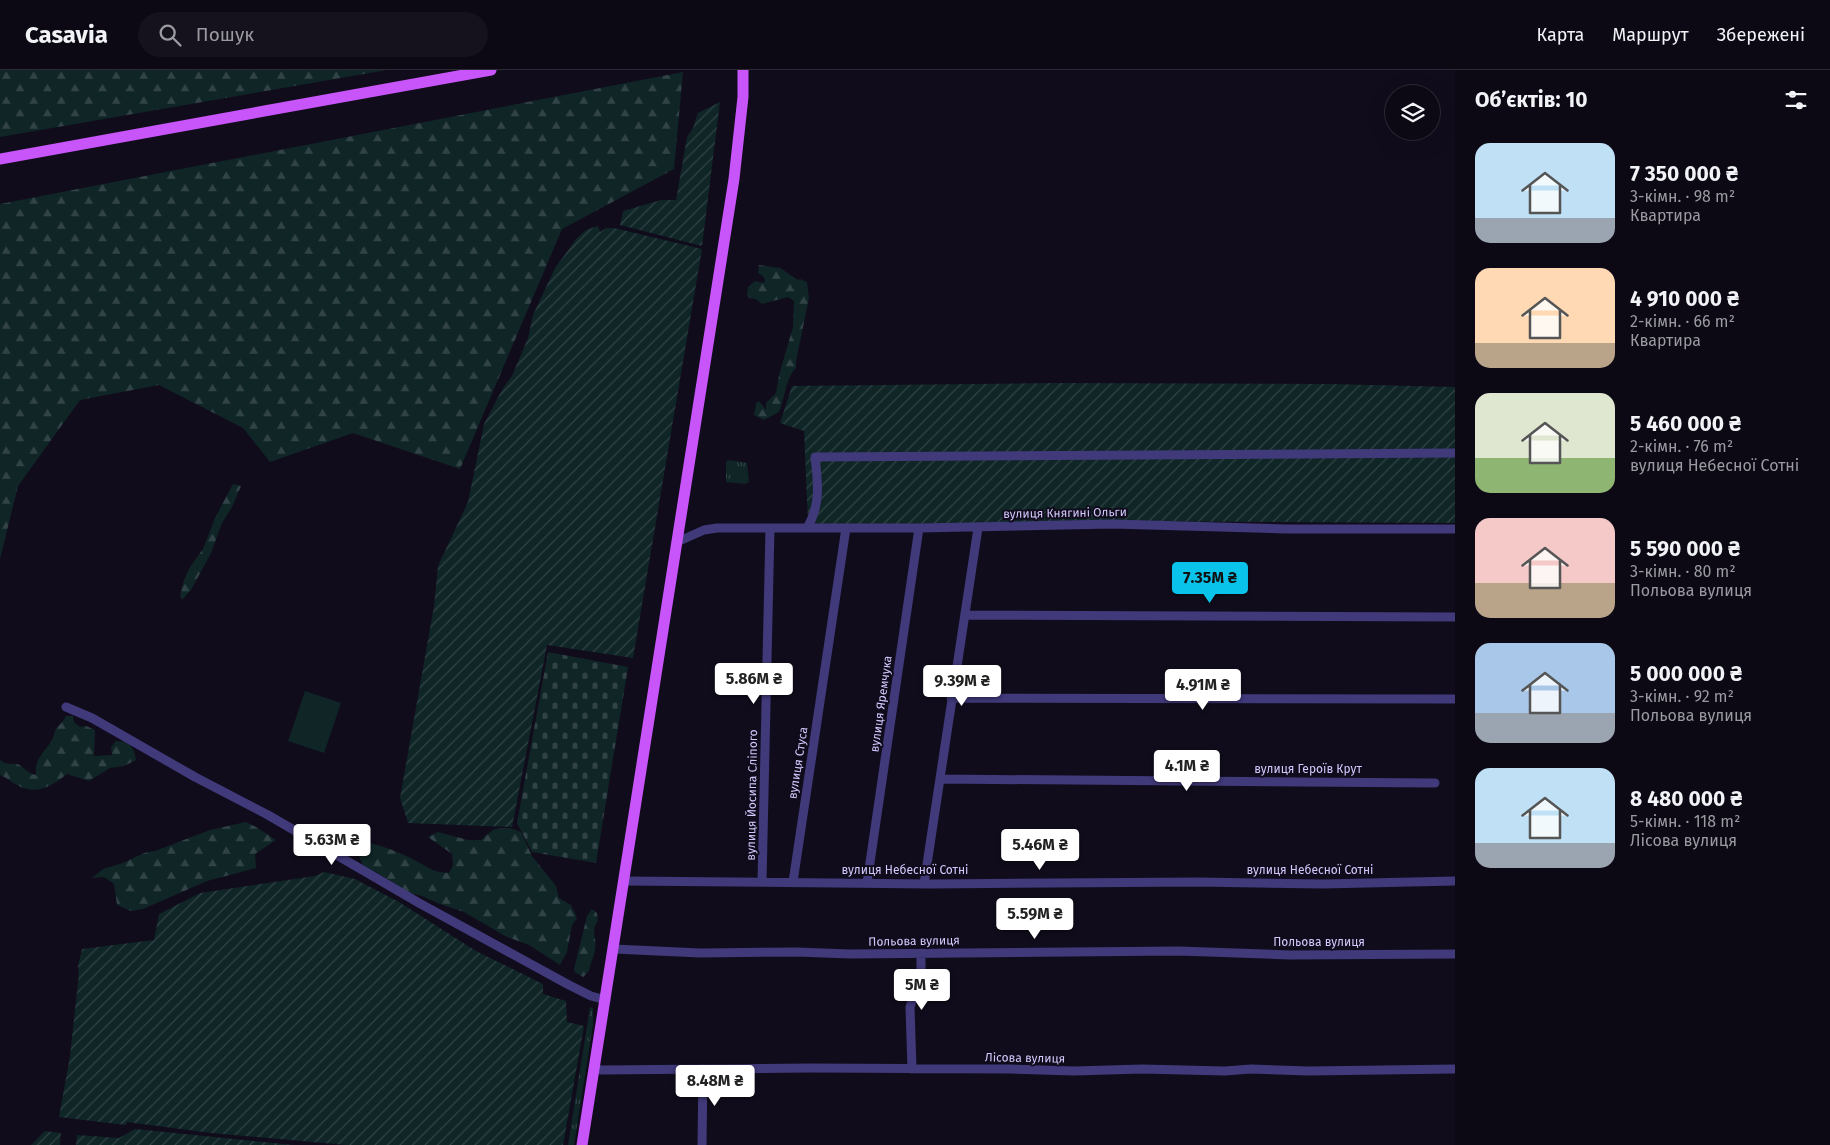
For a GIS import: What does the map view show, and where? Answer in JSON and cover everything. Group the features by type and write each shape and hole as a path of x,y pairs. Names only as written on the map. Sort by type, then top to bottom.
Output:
{"main road":[{"path":"0,159 491,70"},
{"path":"582,1145 734,179 743,97 743,70"}],"street":[{"path":"807,528 815,515 817,500 818,479 815,457 1455,453"},
{"name":"вулиця Княгині Ольги","path":"677,542 704,530 717,528 978,528 1113,524 1285,529 1455,529"},
{"name":"вулиця Йосипа Сліпого","path":"762,882 770,528"},
{"name":"вулиця Стуса","path":"793,882 846,528"},
{"name":"вулиця Яремчука","path":"867,883 919,528"},
{"path":"924,884 978,528"},
{"path":"965,615 1455,617"},
{"path":"951,698 1455,699"},
{"path":"66,707 108,726 419,903 570,985 591,996 606,1000"},
{"name":"вулиця Героїв Крут","path":"940,779 1435,783"},
{"name":"вулиця Небесної Сотні","path":"624,881 924,884 1198,882 1323,884 1455,881"},
{"name":"Польова вулиця","path":"614,949 700,953 797,952 850,954 1179,951 1310,956 1455,954"},
{"path":"912,1069 910,1008 921,975 921,954"},
{"name":"Лісова вулиця","path":"595,1069 1074,1071 1142,1069 1225,1071 1251,1069 1455,1069"},
{"path":"702,1145 703,1069"}],"green space":[{"path":"0,70 387,70 0,137"},
{"path":"683,72 674,169 562,229 460,469 353,433 270,462 243,428 159,385 80,400 18,486 0,559 0,204"},
{"path":"720,102 702,246 620,225 623,211 661,200 676,200 687,137 693,128 698,113"},
{"path":"598,226 600,232 606,228 614,228 702,249 633,658 547,645 512,827 408,823 400,798 434,606 438,566 468,502 484,424 503,388 512,376 528,338 533,315 555,268 577,238 586,230"},
{"path":"759,265 780,268 798,280 807,282 809,298 796,368 788,382 779,412 764,420 754,415 756,403 759,401 766,410 766,403 776,393 779,375 793,327 794,301 788,297 762,304 756,299 749,298 747,295 748,287 755,281 764,283 765,280 758,273"},
{"path":"1057,383 1331,384 1455,387 1455,523 1068,521 814,526 808,523 804,431 780,423 792,386"},
{"path":"726,461 747,463 749,482 745,484 726,482"},
{"path":"233,484 241,486 232,507 222,523 211,553 191,590 182,600 180,596 184,580 190,567 203,549 215,518"},
{"path":"548,652 628,667 596,863 532,852 517,823"},
{"path":"305,691 341,703 324,753 288,741"},
{"path":"66,716 73,716 74,722 80,727 86,726 95,730 94,756 112,755 111,747 116,741 128,742 134,751 136,760 124,766 110,768 89,781 67,774 50,786 37,790 24,788 0,775 0,760 6,763 17,764 36,775 40,756"},
{"path":"246,822 276,840 255,854 256,868 207,881 143,909 131,911 117,905 114,884 104,877 92,878 103,869 123,863 144,853 155,851 210,830"},
{"path":"510,828 521,832 532,856 556,886 559,898 571,905 577,918 572,925 567,952 560,965 529,945 505,936 464,912 409,893 376,872 364,867 359,857 369,843 402,854 434,870 449,873 453,865 452,854 428,837 438,832 468,840 481,840 494,829"},
{"path":"324,872 355,879 399,902 476,951 543,984 543,994 566,1001 567,1022 584,1026 563,1145 346,1145 211,1133 127,1122 126,1125 59,1117 70,1056 79,973 78,966 82,949 154,940 159,914 200,893 315,876"},
{"path":"592,909 597,913 598,921 594,928 595,951 589,971 583,977 575,972 574,969 587,916"},
{"path":"590,1007 593,1008 593,1025 574,1145 568,1145"},
{"path":"135,1129 293,1145 76,1145 77,1135 119,1138"},
{"path":"45,1131 61,1133 60,1145 31,1145"}]}
